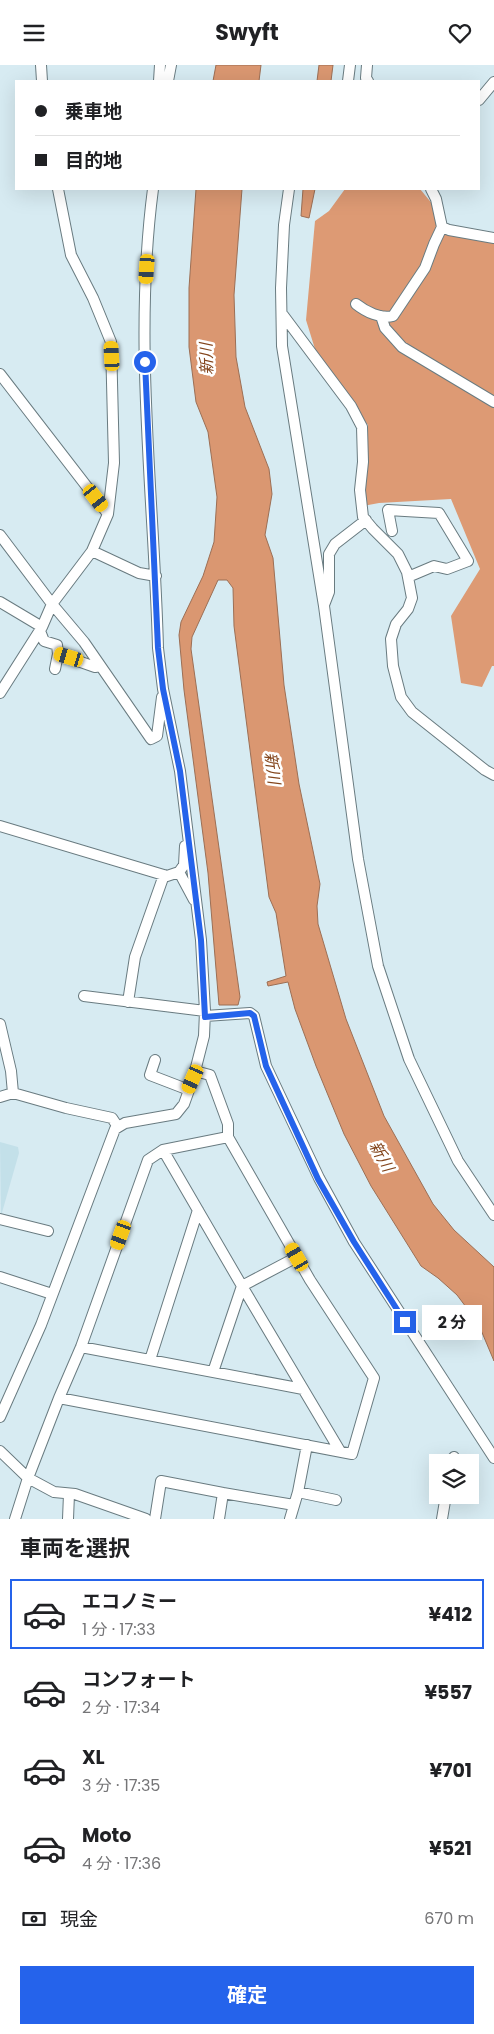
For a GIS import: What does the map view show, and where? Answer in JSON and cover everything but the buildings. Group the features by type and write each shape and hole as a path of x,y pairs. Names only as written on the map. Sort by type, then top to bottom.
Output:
{"street":[{"path":"41,65 42,80"},
{"path":"159,80 160,65"},
{"path":"168,80 171,65"},
{"path":"348,80 350,65"},
{"path":"367,65 367,80"},
{"path":"480,99 494,82"},
{"path":"0,693 41,629 52,603 92,551 108,514 114,463 111,342 93,298 71,255 58,190"},
{"path":"0,1417 52,1294 109,1141 118,1127 125,1123 176,1114 184,1104 204,1036 205,1014 197,905 180,771 163,689 158,648 156,576 145,381 145,287 153,190"},
{"path":"289,190 284,225 281,279 282,346 324,606 358,859 378,966 409,1059 458,1161 494,1215"},
{"path":"356,304 381,316 393,316 425,268 442,227 436,199 432,190"},
{"path":"442,227 494,238"},
{"path":"282,315 351,406 362,427 364,463 360,490 364,517 398,554 408,577 412,599 408,609 396,624 391,639 393,666 402,697 412,712 485,770 494,775"},
{"path":"381,316 385,328 402,347 494,402"},
{"path":"0,374 108,514"},
{"path":"392,531 388,510 439,513 468,561 447,569 434,567 408,577"},
{"path":"324,606 329,592 329,554 335,544 366,520"},
{"path":"0,535 100,666 151,739 157,735 163,689"},
{"path":"92,551 139,573 156,576"},
{"path":"0,602 41,629 44,641 57,645 58,654 55,669"},
{"path":"58,654 95,667 100,666"},
{"path":"0,826 164,875 175,875 184,865 186,820"},
{"path":"179,872 197,905"},
{"path":"128,1002 135,957 164,875"},
{"path":"84,997 205,1014 250,1013 254,1016 266,1066 318,1179 354,1242 494,1458"},
{"path":"0,1024 11,1071 13,1093"},
{"path":"155,1060 150,1075 189,1090"},
{"path":"58,1397 352,1454 374,1378 297,1257 228,1137 228,1124 210,1075 195,1071"},
{"path":"0,1097 13,1093 66,1108 112,1118 118,1127"},
{"path":"15,1519 58,1397 81,1347 148,1160 163,1150 228,1137"},
{"path":"163,1150 340,1451"},
{"path":"150,1360 198,1210"},
{"path":"0,1219 48,1231"},
{"path":"213,1372 242,1286 297,1257"},
{"path":"0,1277 52,1294"},
{"path":"81,1347 303,1389"},
{"path":"291,1519 307,1445"},
{"path":"0,1451 28,1478 54,1492 76,1494 146,1519"},
{"path":"154,1519 161,1481 294,1505"},
{"path":"298,1492 336,1500"},
{"path":"219,1519 223,1493"},
{"path":"68,1519 69,1494"},
{"path":"442,1519 444,1504"}],"shaded area":[{"path":"344,190 421,190 434,206 442,233 494,243 494,666 492,666 482,687 461,683 451,616 480,569 451,499 379,503 363,506 368,425 319,362 306,320 315,221 329,211"},
{"path":"0,1142 18,1147 19,1153 1,1216"}],"water":[{"path":"216,65 261,65 259,80 213,80"},
{"path":"319,65 333,65 331,80 317,80"},
{"name":"新川","path":"196,190 242,190 234,295 236,357 245,407 269,469 272,494 265,535 273,558 284,685 299,784 320,884 317,906 318,924 346,1019 384,1116 433,1204 454,1230 494,1267 494,1361 478,1323 457,1295 421,1266 371,1186 344,1134 316,1066 295,1009 288,982 268,986 267,982 286,976 276,913 269,897 234,626 233,588 227,580 218,580 192,637 191,649 240,997 238,1005 219,1005 208,873 184,690 179,635 181,622 203,576 214,542 217,497 208,432 196,402 189,347 189,288"},
{"path":"303,190 315,190 309,218 301,216"}],"route":[{"path":"145,362 158,648 163,689 180,771 201,940 205,1017 250,1013 254,1016 266,1066 318,1179 354,1242 405,1322"}]}
